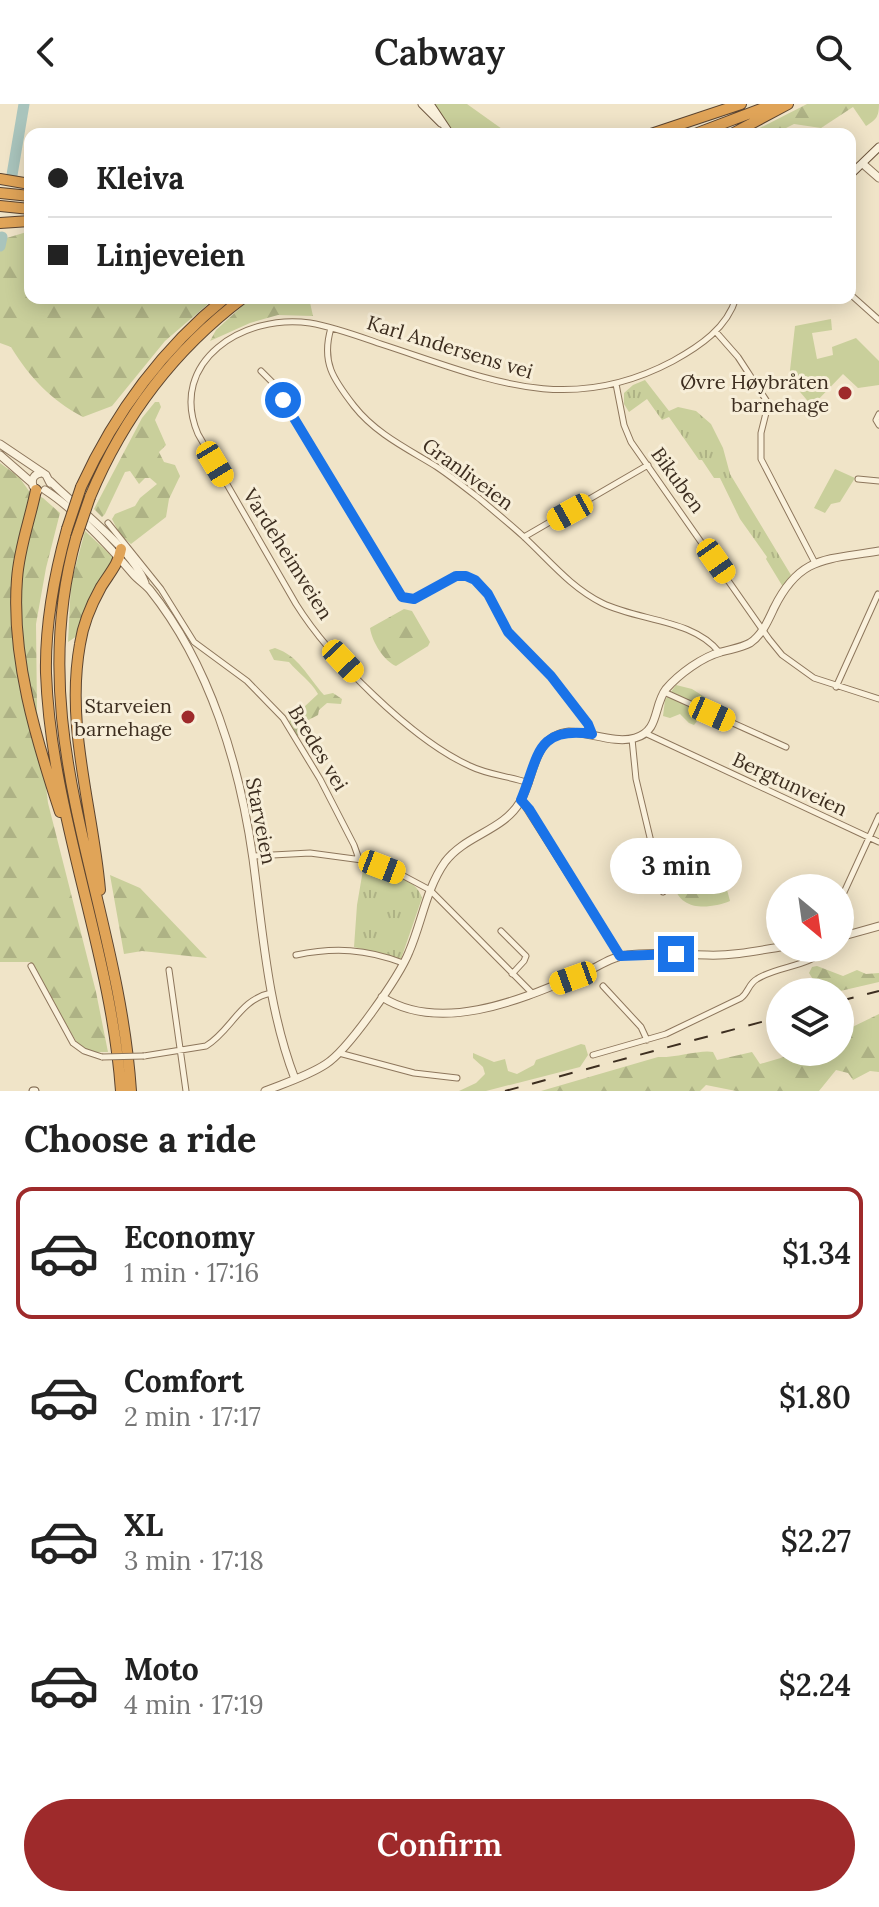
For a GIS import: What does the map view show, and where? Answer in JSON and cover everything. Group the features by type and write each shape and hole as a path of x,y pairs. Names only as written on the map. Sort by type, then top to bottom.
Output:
{"highway":[{"path":"669,128 741,104"},
{"path":"711,128 774,104"},
{"path":"743,128 788,104"},
{"path":"0,179 24,183"},
{"path":"0,193 24,195"},
{"path":"0,206 24,208"},
{"path":"0,223 24,221"},
{"path":"121,1091 109,1002 52,742 46,670 50,603 67,529 81,487 104,440 137,388 177,341 218,304"},
{"path":"131,1091 124,1029 72,789 58,695 60,615 76,538 90,497 114,446 147,393 192,342 236,304"},
{"path":"38,488 18,565 17,627 35,725 53,794 78,866"},
{"path":"103,928 76,721 76,674 86,620 120,554"}],"street":[{"path":"422,104 445,128"},
{"path":"430,104 446,128"},
{"path":"856,170 879,147"},
{"path":"863,164 879,178"},
{"path":"856,299 879,320"},
{"name":"Karl Andersens vei","path":"195,428 190,404 192,384 203,361 217,348 245,331 269,324 300,322 331,328 520,387 568,391 616,384 653,372 716,332 729,316 734,304"},
{"name":"Granliveien","path":"331,328 326,346 327,360 338,383 356,409 387,438 447,474 524,537 566,580 599,602 680,627 709,641 719,652"},
{"path":"716,332 738,357 766,400 761,459 815,563"},
{"path":"261,371 274,384 402,597 414,599 456,576 475,580 488,594 508,632 551,676 588,724 592,734"},
{"name":"Bikuben","path":"616,384 624,425 631,442 782,655 814,678 879,699"},
{"path":"879,414 876,420 879,425"},
{"name":"Vardeheimveien","path":"195,428 301,612 364,683 396,716 446,753 475,769 529,783"},
{"name":"Starveien","path":"0,444 48,476 146,585 175,627 215,708 234,765 253,856 278,1031 295,1079"},
{"name":"Starveien","path":"0,455 120,554"},
{"path":"524,537 648,465"},
{"path":"41,473 35,475 38,488 50,481"},
{"path":"858,479 879,481"},
{"name":"Bredes vei","path":"108,523 161,589 199,647 247,681 283,718 320,779 360,860 310,853 253,856"},
{"path":"265,1091 320,1068 339,1053 404,963 430,890 443,865 456,849 505,819 521,800 537,756 550,738 564,732 632,739 645,733 654,723 664,692 701,661 719,652 749,644 763,630 790,582 802,569 815,563 879,551"},
{"path":"836,687 878,594"},
{"path":"664,692 786,747"},
{"name":"Bergtunveien","path":"645,733 879,842"},
{"path":"632,739 636,779 663,892"},
{"path":"521,800 620,956"},
{"path":"852,874 879,816"},
{"path":"373,864 430,890 532,993"},
{"path":"854,933 879,926"},
{"path":"501,931 526,956 512,974"},
{"path":"296,955 345,949 376,953 404,963"},
{"path":"382,997 403,1007 451,1012 490,1007 620,956 671,953 711,956 766,949"},
{"path":"593,1055 666,1034 735,1002 746,995 759,977 805,962"},
{"path":"31,966 73,1043 84,1051 102,1057 180,1052 210,1044 250,1001 271,993"},
{"path":"169,970 186,1091"},
{"path":"603,986 641,1027 647,1040"},
{"path":"339,1053 414,1073 457,1078"}],"green space":[{"path":"429,104 467,104 501,128 449,128"},
{"path":"807,104 879,104 876,118 866,126 853,107 821,128 794,124 786,128 760,128"},
{"path":"24,233 24,304 208,304 165,341 112,406 83,417 51,396 11,347 0,343 0,240"},
{"path":"244,304 310,304 313,316 278,315 250,323 210,341 216,330"},
{"path":"831,319 832,330 812,333 817,359 833,355 832,347 856,338 879,361 879,385 858,388 843,374 812,406 789,379 795,326"},
{"path":"645,380 669,411 678,407 696,411 711,424 723,448 730,474 791,575 783,587 767,557 740,519 720,478 714,478 669,417 662,420 647,399 629,412 624,404 624,393"},
{"path":"155,402 159,402 161,407 155,420 166,445 159,452 164,462 175,465 180,476 169,499 166,517 131,544 120,535 112,519 115,514 135,506 157,484 145,478 139,484 130,471 125,472 105,514 102,517 94,509 142,418"},
{"path":"0,463 19,477 29,491 60,513 36,624 37,712 48,803 108,1052 90,1052 79,1046 30,962 0,962"},
{"path":"835,469 855,478 840,502 831,504 825,513 814,508"},
{"path":"85,531 114,558 77,636 68,642 71,583"},
{"path":"404,609 412,611 430,642 396,666 379,650 370,628"},
{"path":"275,648 297,661 324,695 333,693 342,699 341,704 327,703 318,715 299,725 302,734 297,736 289,721 318,694 289,662 274,660 269,650"},
{"path":"676,685 692,689 711,701 707,714 694,725 680,714 670,718 663,716 665,700"},
{"path":"364,864 406,880 414,885 422,898 401,959 354,947"},
{"path":"110,875 140,888 207,958 142,951 124,954"},
{"path":"684,878 721,881 726,886 730,901 705,907 689,904 682,900 674,884"},
{"path":"812,967 843,976 857,970 866,974 879,973 879,982 854,988 854,978 812,978 809,973"},
{"path":"879,1014 879,1072 870,1071 853,1080 848,1073 836,1070 819,1091 736,1091 706,1085 700,1091 541,1091 658,1057 708,1051 713,1052 717,1060 752,1052 760,1064 766,1062 766,1066 854,1066 854,1026"},
{"path":"585,1045 588,1055 580,1067 486,1091 459,1091 476,1083 485,1074 483,1067 473,1058 473,1053 494,1062 505,1059 508,1071 517,1074 534,1065 536,1060"}],"waterway":[{"path":"12,175 24,104"},
{"path":"0,246 2,237"}],"railway":[{"path":"854,997 879,991"},
{"path":"505,1091 766,1021"}],"place":[{"name":"Øvre Høybråten barnehage","path":"845,393"},
{"name":"Starveien barnehage","path":"188,717"}],"route":[{"path":"283,400 402,597 414,599 456,576 475,580 488,594 508,632 551,676 588,724 592,734 564,732 547,741 537,756 521,800 620,956 676,954"}]}
